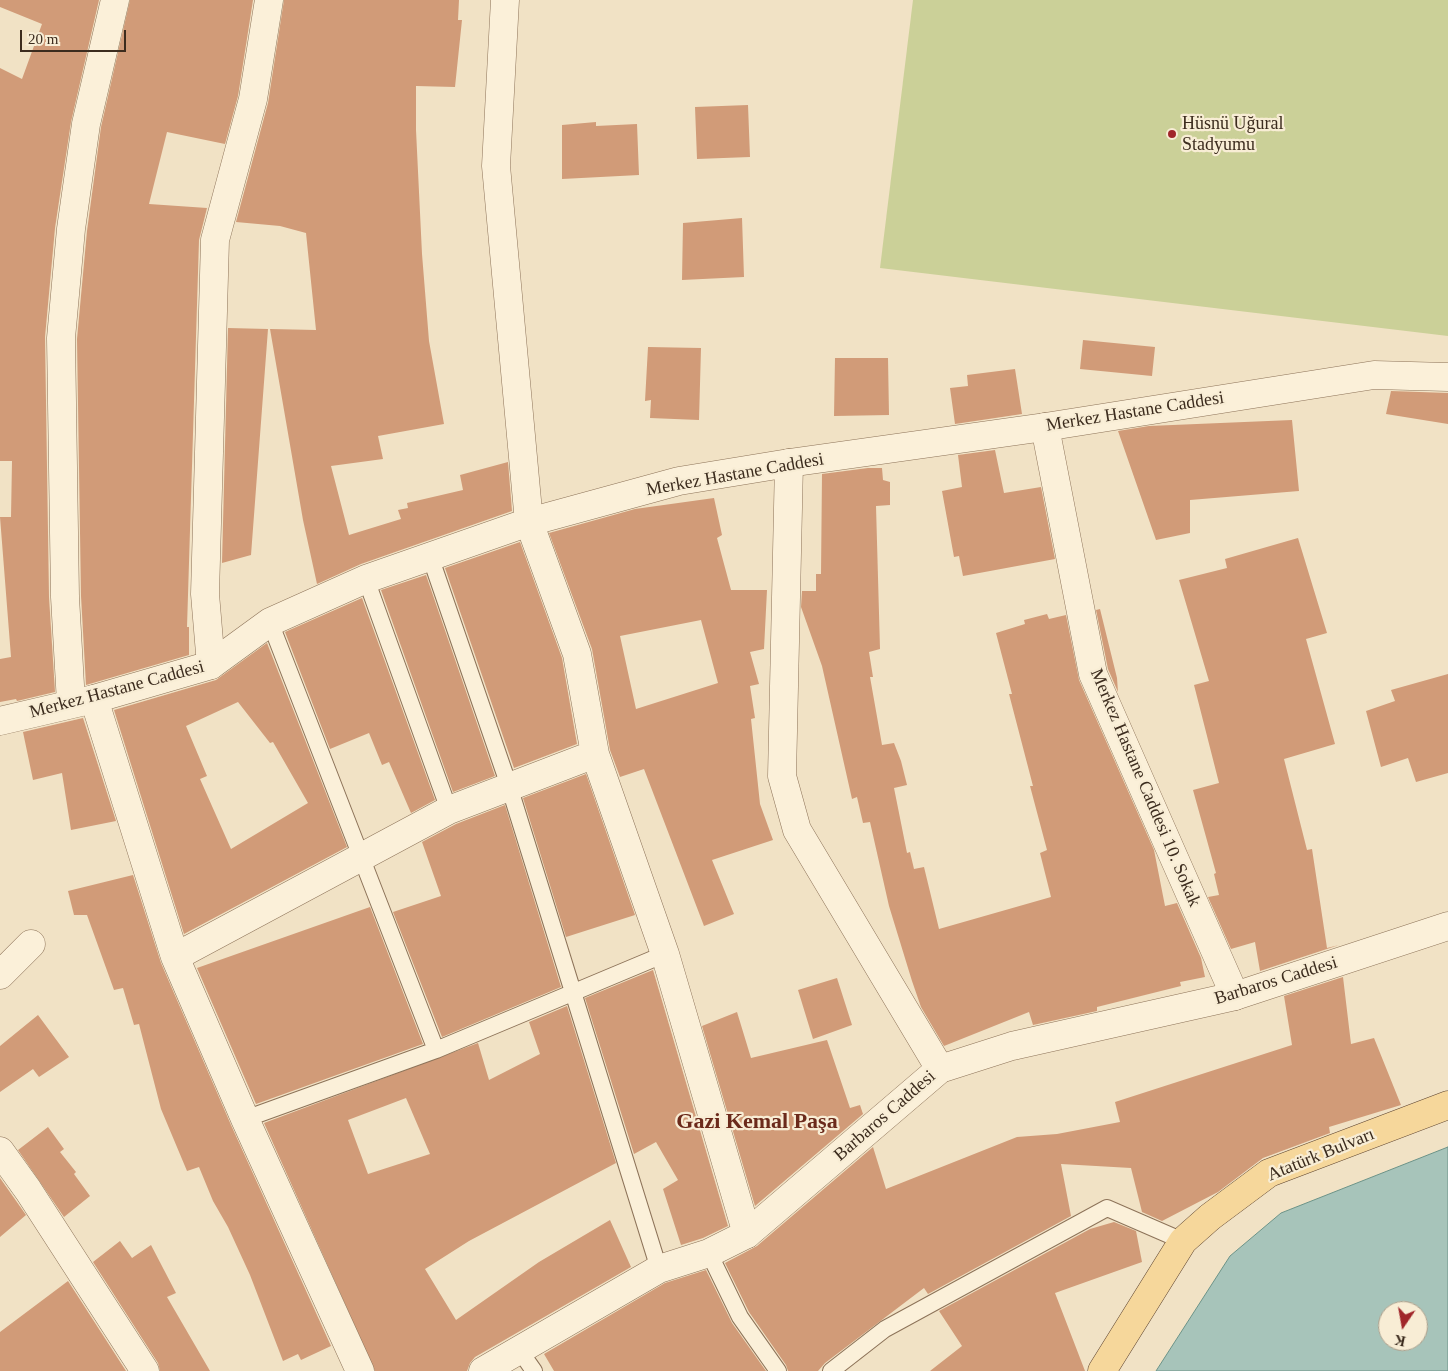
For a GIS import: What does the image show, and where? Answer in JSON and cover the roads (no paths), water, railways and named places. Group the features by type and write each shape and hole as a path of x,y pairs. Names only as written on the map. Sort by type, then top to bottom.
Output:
{"main road":[{"name":"Atatürk Bulvarı","path":"1102,1371 1183,1241 1210,1218 1269,1174 1448,1106"}],"street":[{"path":"115,0 86,124 71,229 61,338 65,597 82,701 175,956 245,1119 360,1371"},
{"path":"211,665 205,594 215,240 253,99 269,0"},
{"path":"505,0 496,166 529,522 577,654 596,754 665,954 747,1234"},
{"name":"Merkez Hastane Caddesi","path":"0,721 82,701 211,665 270,622 366,579 529,522 679,482 789,463 1374,375 1448,377"},
{"name":"Merkez Hastane Caddesi 10. Sokak","path":"1045,426 1093,674 1235,996"},
{"path":"789,463 782,776 798,830 940,1068"},
{"path":"175,956 449,810 596,754"},
{"name":"Barbaros Caddesi","path":"483,1371 527,1361 659,1269 710,1253 747,1234 940,1068 1012,1046 1235,996 1448,926"},
{"path":"0,976 31,944"},
{"path":"0,1151 28,1190 145,1371"}],"lane":[{"path":"430,556 509,786 659,1269"},
{"path":"366,579 449,810"},
{"path":"270,622 436,1050"},
{"path":"245,1119 436,1050 665,954"},
{"path":"831,1371 885,1329 1107,1208 1183,1241"},
{"path":"710,1253 740,1317 778,1371"}],"water":[{"path":"1448,1147 1448,1371 1156,1371 1230,1256 1281,1213"}],"place":[{"name":"Hüsnü Uğural Stadyumu","path":"1172,134"}],"district":[{"name":"Gazi Kemal Paşa","path":"757,1122"}]}
